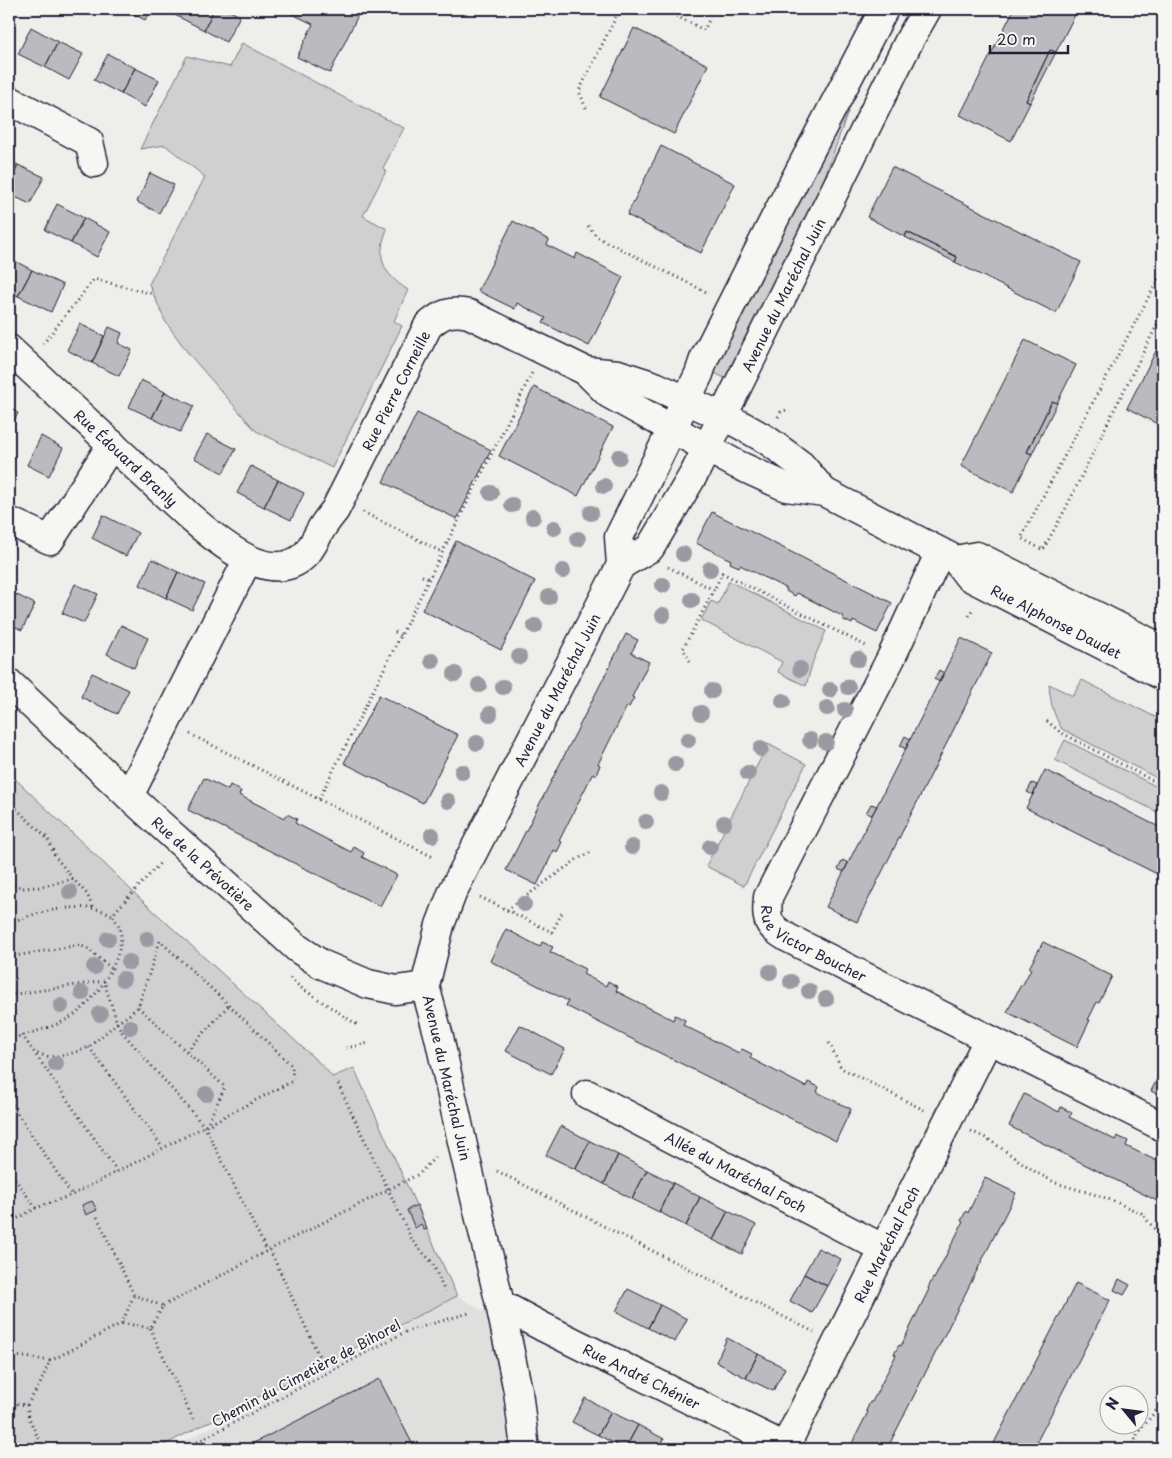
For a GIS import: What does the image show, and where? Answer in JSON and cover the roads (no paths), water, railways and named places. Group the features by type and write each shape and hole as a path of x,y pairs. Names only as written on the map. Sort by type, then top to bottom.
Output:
{"street":[{"path":"621,565 619,537 700,374 704,359 884,9"},
{"name":"Avenue du Maréchal Juin","path":"526,1449 518,1391 500,1304 439,1037 425,986 440,925 453,891 621,565 650,548 708,448 906,47 927,9"},
{"path":"9,100 89,142 94,163"},
{"name":"Rue Pierre Corneille","path":"248,559 270,566 284,566 297,561 306,554 335,510 428,326 438,317 457,312 469,314 586,371 609,394 708,448"},
{"name":"Rue Édouard Branly","path":"18,358 191,518 220,542 248,559"},
{"name":"Rue Pierre Corneille","path":"586,371 618,374 654,386 723,417"},
{"name":"Rue Alphonse Daudet","path":"723,417 753,432 801,465 824,492"},
{"path":"11,522 50,540 112,444"},
{"name":"Rue Alphonse Daudet","path":"708,448 736,464 786,487 824,492 948,556 968,576 1163,676"},
{"path":"948,556 970,596 1163,694"},
{"name":"Rue Alphonse Daudet","path":"948,556 977,556 1163,649"},
{"name":"Rue Victor Boucher","path":"948,556 890,658 768,898 768,921 777,931 788,938 1163,1127"},
{"path":"129,796 248,559"},
{"name":"Rue de la Prévotière","path":"9,683 129,796 297,948 321,964 368,984 396,990 425,986"},
{"name":"Rue Maréchal Foch","path":"784,1448 988,1040"},
{"name":"Allée du Maréchal Foch","path":"588,1094 884,1249"},
{"name":"Rue André Chénier","path":"500,1304 784,1448"}]}
